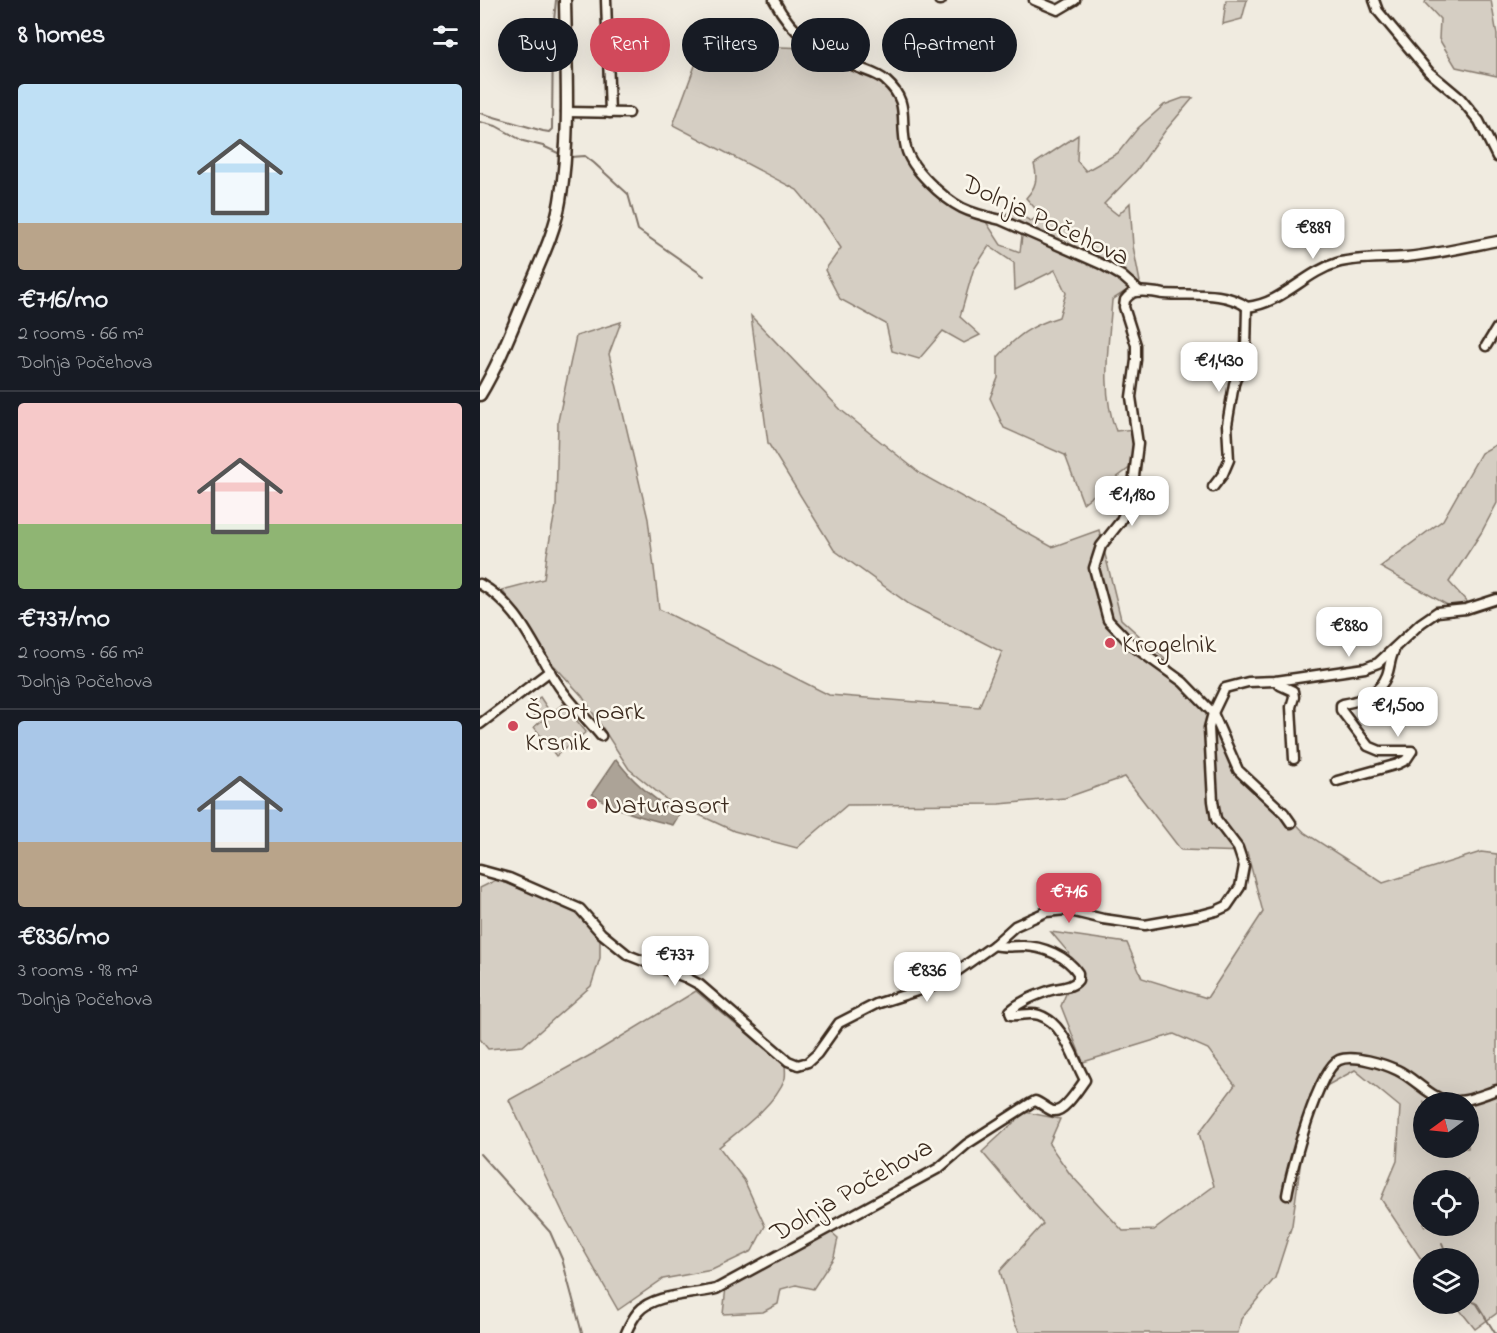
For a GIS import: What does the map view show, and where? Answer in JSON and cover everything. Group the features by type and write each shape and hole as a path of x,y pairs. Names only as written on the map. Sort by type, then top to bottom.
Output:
{"main road":[{"path":"480,394 505,346 555,225 563,183 566,112 565,0"}],"street":[{"path":"606,0 610,113"},
{"name":"Dolnja Počehova","path":"774,0 785,21 805,40 840,60 884,79 898,94 903,106 906,149 915,168 940,192 961,207 1001,220 1101,264 1122,276 1138,291 1130,294 1125,300 1124,307 1136,345 1131,397 1138,444 1131,500 1120,522 1101,546 1094,568 1108,620 1133,646 1183,682 1213,713"},
{"path":"1034,0 1058,10 1075,0"},
{"path":"1374,0 1378,11 1430,72 1460,98 1479,121 1497,157"},
{"path":"566,112 629,113"},
{"path":"1138,291 1220,296 1247,307 1271,301 1313,274 1338,263 1407,256 1497,240"},
{"path":"1213,487 1229,460 1227,425 1234,384 1245,350 1247,307"},
{"path":"1486,345 1497,328"},
{"path":"480,584 513,610 560,688 601,736"},
{"path":"480,870 509,878 580,909 602,933 628,955 700,985 788,1061 798,1065 808,1062 817,1054 839,1023 876,1004 939,984 994,945 1020,923 1046,912 1066,910 1103,919 1146,925 1201,915 1227,906 1240,887 1244,866 1239,848 1216,819 1213,801 1209,728 1213,713 1225,688 1248,682 1276,681 1365,668 1378,663 1437,612 1466,609 1497,598"},
{"path":"1337,781 1398,764 1406,760 1412,751 1380,751 1368,746 1341,710 1341,705 1359,702 1370,695 1386,678 1392,654 1400,642"},
{"path":"480,724 550,672"},
{"path":"1276,681 1293,692 1291,723 1294,759"},
{"path":"1213,713 1238,770 1271,800 1291,823"},
{"name":"Dolnja Počehova","path":"626,1333 636,1314 652,1300 716,1289 939,1168 966,1144 1031,1102 1035,1101 1052,1110 1063,1108 1085,1080 1064,1036 1059,1028 1041,1015 1011,1015 1010,1011 1016,1005 1051,990 1072,986 1078,980 1078,973 1066,960 1037,948 1023,946 1005,948 994,945"},
{"path":"1287,1195 1291,1170 1303,1128 1331,1067 1340,1060 1364,1059 1399,1070 1443,1100 1459,1101 1497,1090"}],"shaded area":[{"path":"1226,0 1247,0 1242,19 1223,24"},
{"path":"1426,0 1491,0 1497,35 1497,76 1456,67 1439,39 1440,19 1425,3"},
{"path":"779,47 791,47 791,72 861,72 883,80 897,96 905,150 939,192 983,217 1001,245 1020,252 1022,236 1000,214 1015,213 1031,221 1041,215 1026,198 1035,182 1034,164 1078,135 1077,161 1086,171 1118,153 1138,128 1164,105 1183,98 1193,98 1165,131 1137,170 1104,204 1118,215 1130,203 1133,246 1140,282 1112,300 1107,367 1108,399 1116,431 1134,429 1135,448 1132,466 1083,503 1065,455 1004,428 990,398 998,378 998,357 1025,332 1059,317 1066,293 1055,270 1015,290 1014,263 989,246 973,271 960,317 980,335 964,343 943,331 919,359 892,351 886,324 840,299 825,270 841,248 823,221 797,190 673,125 693,72 779,72"},
{"path":"751,316 841,410 921,474 1052,547 1099,530 1121,619 1166,660 1221,724 1246,773 1305,833 1383,883 1481,852 1497,854 1497,1313 1475,1329 1463,1314 1479,1314 1479,1248 1414,1248 1381,1199 1397,1161 1400,1107 1355,1070 1310,1095 1292,1225 1275,1278 1241,1319 1238,1333 1020,1333 1014,1322 1000,1271 1043,1224 982,1152 1025,1112 1060,1119 1049,1144 1070,1174 1123,1231 1154,1230 1214,1186 1199,1133 1235,1085 1208,1049 1174,1034 1083,1062 1061,1006 1074,974 1068,952 1051,932 1127,943 1142,978 1207,998 1263,912 1247,852 1181,850 1125,777 1065,798 999,804 847,805 797,848 734,831 667,800 629,769 582,696 552,663 502,590 544,579 556,507 558,421 576,336 621,322 609,354 648,519 659,609 829,695 979,707 1002,652 909,604 834,550 768,443"},
{"path":"1497,444 1497,503 1481,533 1449,582 1470,605 1465,615 1380,567 1443,520 1481,453"},
{"path":"540,697 548,709 536,718 528,706"},
{"path":"563,704 586,732 556,756 534,727"},
{"path":"616,759 645,790 679,815 673,825 641,817 592,794"},
{"path":"502,877 578,911 600,934 600,958 591,986 523,1046 488,1049 480,1039 480,888"},
{"path":"696,991 736,1025 762,1041 785,1064 785,1078 773,1098 756,1116 719,1147 744,1180 765,1226 752,1251 712,1270 663,1279 618,1310 566,1219 509,1100 596,1052"},
{"path":"830,1231 838,1238 834,1257 813,1289 796,1285 781,1289 778,1304 763,1312 723,1314 726,1287"}],"waterway":[{"path":"480,113 543,131 549,132 552,129 553,31 556,0"},
{"path":"480,122 496,126 523,141 558,153"},
{"path":"570,157 585,156 594,163 628,194 638,230 704,276"},
{"path":"480,1154 550,1232 562,1259 582,1333"},
{"path":"1442,1243 1444,1248"},
{"path":"1479,1307 1495,1333"}],"place":[{"name":"Krogelnik","path":"1110,643"},
{"name":"Šport park Krsnik","path":"513,726"},
{"name":"Naturasort","path":"592,804"}]}
